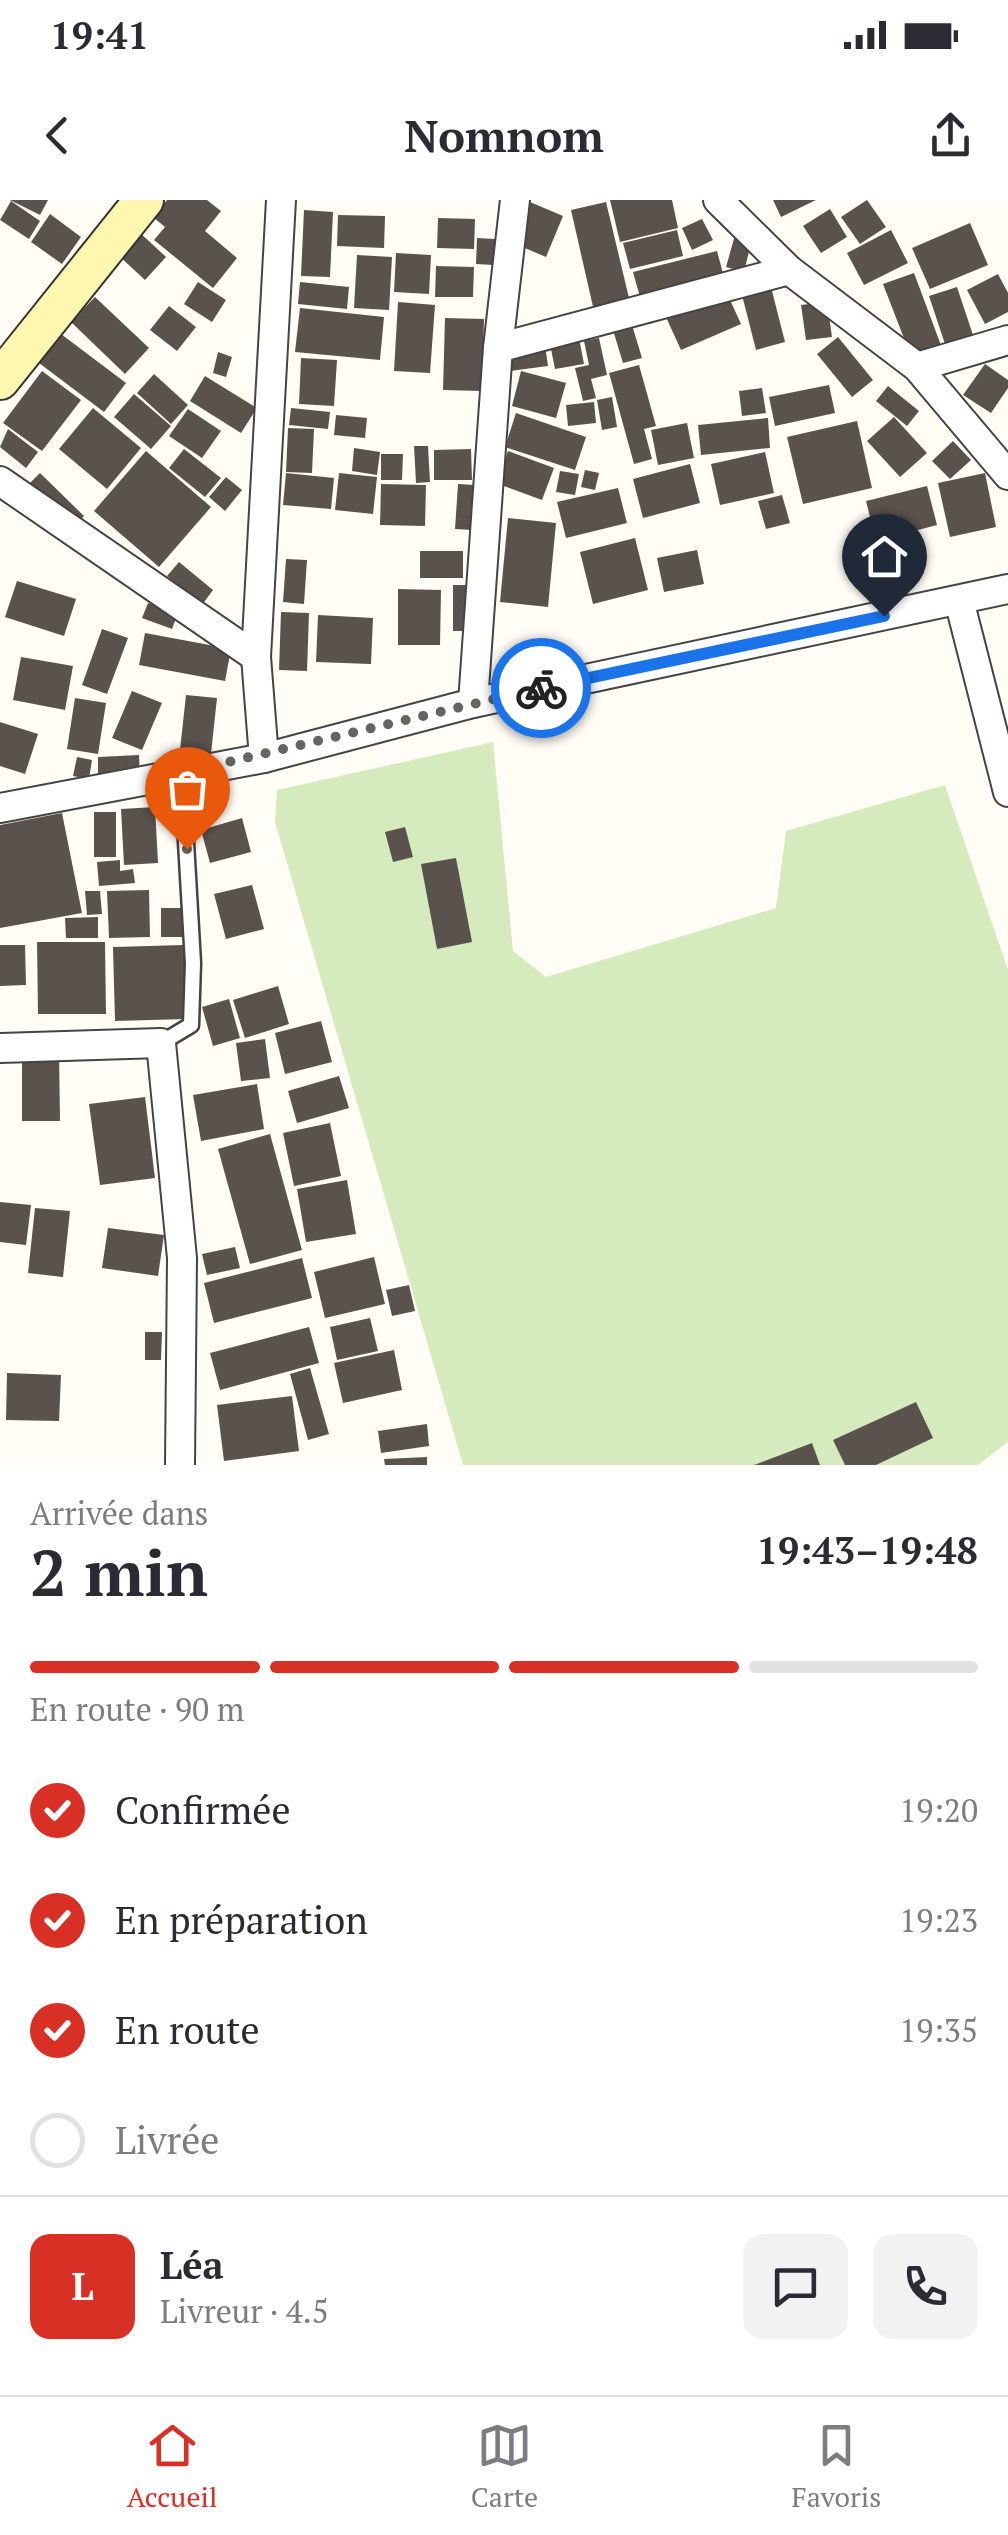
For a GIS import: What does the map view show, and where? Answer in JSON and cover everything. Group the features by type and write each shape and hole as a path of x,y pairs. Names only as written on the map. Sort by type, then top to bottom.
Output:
{"street":[{"path":"0,380 144,200"},
{"path":"264,758 256,656 281,200"},
{"path":"473,703 498,348 515,200"},
{"path":"718,200 789,270 917,367 1008,475"},
{"path":"498,348 789,270"},
{"path":"917,367 1008,340"},
{"path":"0,481 256,656"},
{"path":"0,808 264,758 473,703 1008,589"},
{"path":"959,600 1008,792"},
{"path":"0,1048 161,1043 182,1258 180,1465"}],"lane":[{"path":"161,1043 191,1025 193,963 182,773"}],"green space":[{"path":"493,742 513,951 546,977 776,908 786,831 945,785 1008,970 1008,1442 978,1465 463,1465 275,822 277,790"}],"building":[{"path":"10,200 48,200 40,215"},
{"path":"167,200 207,200 221,211 205,231 237,258 213,288 154,240 165,227 153,217"},
{"path":"610,200 672,200 678,228 620,242"},
{"path":"773,200 816,200 781,217"},
{"path":"867,200 886,227 860,244 841,217"},
{"path":"11,201 40,221 29,239 0,220"},
{"path":"530,202 563,216 546,257 513,243"},
{"path":"606,202 630,302 594,311 571,210"},
{"path":"830,209 847,237 821,253 803,226"},
{"path":"304,210 333,212 330,277 301,276"},
{"path":"50,214 81,237 62,264 31,242"},
{"path":"338,215 385,216 384,248 337,246"},
{"path":"438,218 475,219 474,249 437,248"},
{"path":"702,219 713,240 692,250 682,228"},
{"path":"970,223 988,265 930,289 912,248"},
{"path":"677,230 683,256 630,269 623,243"},
{"path":"891,230 908,263 864,285 847,253"},
{"path":"138,231 166,257 145,280 117,254"},
{"path":"735,235 752,239 744,272 726,267"},
{"path":"477,238 495,239 494,265 476,264"},
{"path":"717,251 724,277 640,297 633,272"},
{"path":"396,253 431,255 429,294 394,292"},
{"path":"357,255 392,257 389,310 354,308"},
{"path":"436,266 474,267 473,297 435,297"},
{"path":"914,273 942,348 912,359 883,284"},
{"path":"998,274 1008,293 1008,312 985,324 967,290"},
{"path":"198,282 226,300 212,322 184,304"},
{"path":"300,282 349,287 347,309 298,304"},
{"path":"770,283 785,342 756,350 741,291"},
{"path":"957,287 973,335 945,344 929,296"},
{"path":"725,289 741,324 681,350 665,315"},
{"path":"95,297 149,348 125,374 71,322"},
{"path":"398,302 435,305 430,373 394,371"},
{"path":"827,302 832,337 806,340 801,305"},
{"path":"169,306 196,327 177,351 150,330"},
{"path":"300,308 384,317 380,360 295,352"},
{"path":"445,318 484,319 482,391 443,390"},
{"path":"632,325 642,358 623,363 613,330"},
{"path":"61,334 126,383 104,412 39,363"},
{"path":"838,337 873,380 852,397 817,354"},
{"path":"579,338 584,364 555,369 550,344"},
{"path":"599,338 607,375 591,379 596,398 583,401 575,368 589,365 584,341"},
{"path":"545,345 548,366 510,371 507,351"},
{"path":"218,352 232,357 226,377 213,373"},
{"path":"301,358 337,360 334,406 299,404"},
{"path":"985,364 1008,380 1008,388 991,413 963,395"},
{"path":"639,365 656,426 644,429 652,459 634,464 609,373"},
{"path":"42,371 81,400 42,451 3,423"},
{"path":"521,371 566,383 556,418 512,406"},
{"path":"154,374 188,405 171,424 137,393"},
{"path":"205,376 257,408 241,433 190,401"},
{"path":"829,385 835,413 775,426 769,397"},
{"path":"888,386 919,411 907,426 876,401"},
{"path":"762,388 766,413 742,416 739,391"},
{"path":"134,394 171,426 151,449 114,417"},
{"path":"612,397 617,427 602,430 597,400"},
{"path":"594,402 596,423 568,426 566,405"},
{"path":"93,408 141,448 107,489 59,449"},
{"path":"291,408 330,412 328,429 289,425"},
{"path":"188,409 221,431 202,458 169,436"},
{"path":"516,413 586,437 575,470 505,447"},
{"path":"336,415 367,418 365,438 334,435"},
{"path":"894,417 927,453 900,477 867,441"},
{"path":"768,418 770,448 701,455 698,425"},
{"path":"857,421 872,488 803,504 787,437"},
{"path":"687,423 694,458 658,465 651,430"},
{"path":"288,428 314,429 312,473 286,472"},
{"path":"8,429 38,452 26,468 0,447"},
{"path":"953,441 971,460 950,479 932,461"},
{"path":"414,446 428,446 430,482 416,483"},
{"path":"354,448 380,452 377,475 352,471"},
{"path":"184,449 221,478 205,497 169,468"},
{"path":"471,449 472,480 434,480 434,450"},
{"path":"146,451 211,507 159,567 94,511"},
{"path":"508,451 554,468 542,500 496,483"},
{"path":"765,452 774,493 720,505 711,464"},
{"path":"381,454 403,454 402,480 381,480"},
{"path":"690,464 700,503 643,518 633,479"},
{"path":"585,470 599,473 595,490 581,487"},
{"path":"560,471 579,474 575,495 556,492"},
{"path":"40,473 84,516 67,533 23,490"},
{"path":"286,473 334,478 331,509 283,505"},
{"path":"339,473 377,477 373,514 335,510"},
{"path":"985,473 996,527 950,537 938,483"},
{"path":"226,477 242,490 225,511 209,497"},
{"path":"381,484 426,485 425,526 380,525"},
{"path":"458,484 475,485 472,530 455,529"},
{"path":"927,486 937,525 876,541 866,501"},
{"path":"618,488 627,523 566,538 557,502"},
{"path":"782,495 790,523 766,529 758,501"},
{"path":"508,518 556,523 548,607 500,602"},
{"path":"635,538 648,590 593,604 580,552"},
{"path":"697,550 704,584 664,592 657,558"},
{"path":"420,551 463,551 463,578 420,578"},
{"path":"286,559 307,560 304,604 283,602"},
{"path":"179,562 213,590 202,605 167,576"},
{"path":"17,581 76,599 64,636 5,617"},
{"path":"453,585 471,585 471,631 453,631"},
{"path":"398,589 441,590 440,645 398,645"},
{"path":"148,603 178,613 172,629 142,618"},
{"path":"281,612 309,613 307,671 279,670"},
{"path":"318,615 373,618 371,664 316,662"},
{"path":"102,629 128,638 107,694 82,685"},
{"path":"145,633 231,649 225,681 139,665"},
{"path":"21,657 73,666 65,710 13,700"},
{"path":"132,691 162,703 142,750 112,738"},
{"path":"186,695 217,698 210,763 179,759"},
{"path":"75,698 106,703 98,754 67,749"},
{"path":"0,722 38,734 25,774 0,766"},
{"path":"139,755 140,777 98,779 98,757"},
{"path":"77,757 92,760 89,779 73,776"},
{"path":"155,807 158,863 124,865 121,809"},
{"path":"94,812 116,812 116,857 94,857"},
{"path":"62,813 82,913 0,928 0,825"},
{"path":"242,818 251,852 210,863 201,830"},
{"path":"405,827 413,857 393,862 385,832"},
{"path":"456,858 472,942 437,949 421,864"},
{"path":"120,860 120,871 133,869 135,883 99,886 97,862"},
{"path":"252,885 264,929 226,939 214,894"},
{"path":"149,890 150,937 109,938 107,891"},
{"path":"85,891 100,891 102,914 87,915"},
{"path":"161,908 187,908 187,937 161,937"},
{"path":"98,917 98,938 66,938 65,918"},
{"path":"37,942 105,942 106,1014 38,1014"},
{"path":"0,945 25,945 26,985 0,986"},
{"path":"184,945 187,1019 115,1021 113,947"},
{"path":"278,986 289,1024 245,1038 233,1000"},
{"path":"229,999 240,1038 213,1046 202,1007"},
{"path":"321,1021 332,1062 285,1074 275,1033"},
{"path":"265,1039 270,1078 241,1081 236,1043"},
{"path":"22,1051 59,1051 60,1121 22,1121"},
{"path":"339,1076 349,1108 297,1123 288,1091"},
{"path":"257,1084 264,1129 201,1141 193,1095"},
{"path":"145,1097 155,1178 100,1185 89,1104"},
{"path":"330,1123 341,1176 294,1186 283,1133"},
{"path":"270,1134 302,1250 250,1264 218,1149"},
{"path":"347,1180 356,1234 306,1242 297,1189"},
{"path":"0,1202 31,1205 26,1245 0,1242"},
{"path":"35,1208 70,1211 63,1277 28,1273"},
{"path":"108,1228 164,1235 158,1276 102,1268"},
{"path":"235,1247 240,1268 207,1275 202,1254"},
{"path":"374,1257 385,1304 325,1318 314,1272"},
{"path":"302,1258 312,1298 214,1323 204,1283"},
{"path":"409,1285 415,1311 392,1316 386,1290"},
{"path":"370,1318 378,1351 337,1360 330,1327"},
{"path":"309,1327 319,1363 220,1390 210,1353"},
{"path":"145,1332 162,1332 161,1360 145,1360"},
{"path":"394,1350 402,1390 343,1403 334,1363"},
{"path":"310,1368 329,1434 308,1440 290,1374"},
{"path":"7,1373 61,1375 59,1421 6,1420"},
{"path":"292,1396 299,1451 224,1461 217,1405"},
{"path":"916,1402 933,1438 876,1465 845,1465 833,1440"},
{"path":"427,1424 429,1446 381,1453 378,1431"},
{"path":"812,1443 820,1465 754,1465"},
{"path":"427,1457 427,1465 385,1465 384,1459"}],"way so far":[{"path":"187,849 182,773 264,758 541,688"}],"route":[{"path":"541,688 884,616"}]}
